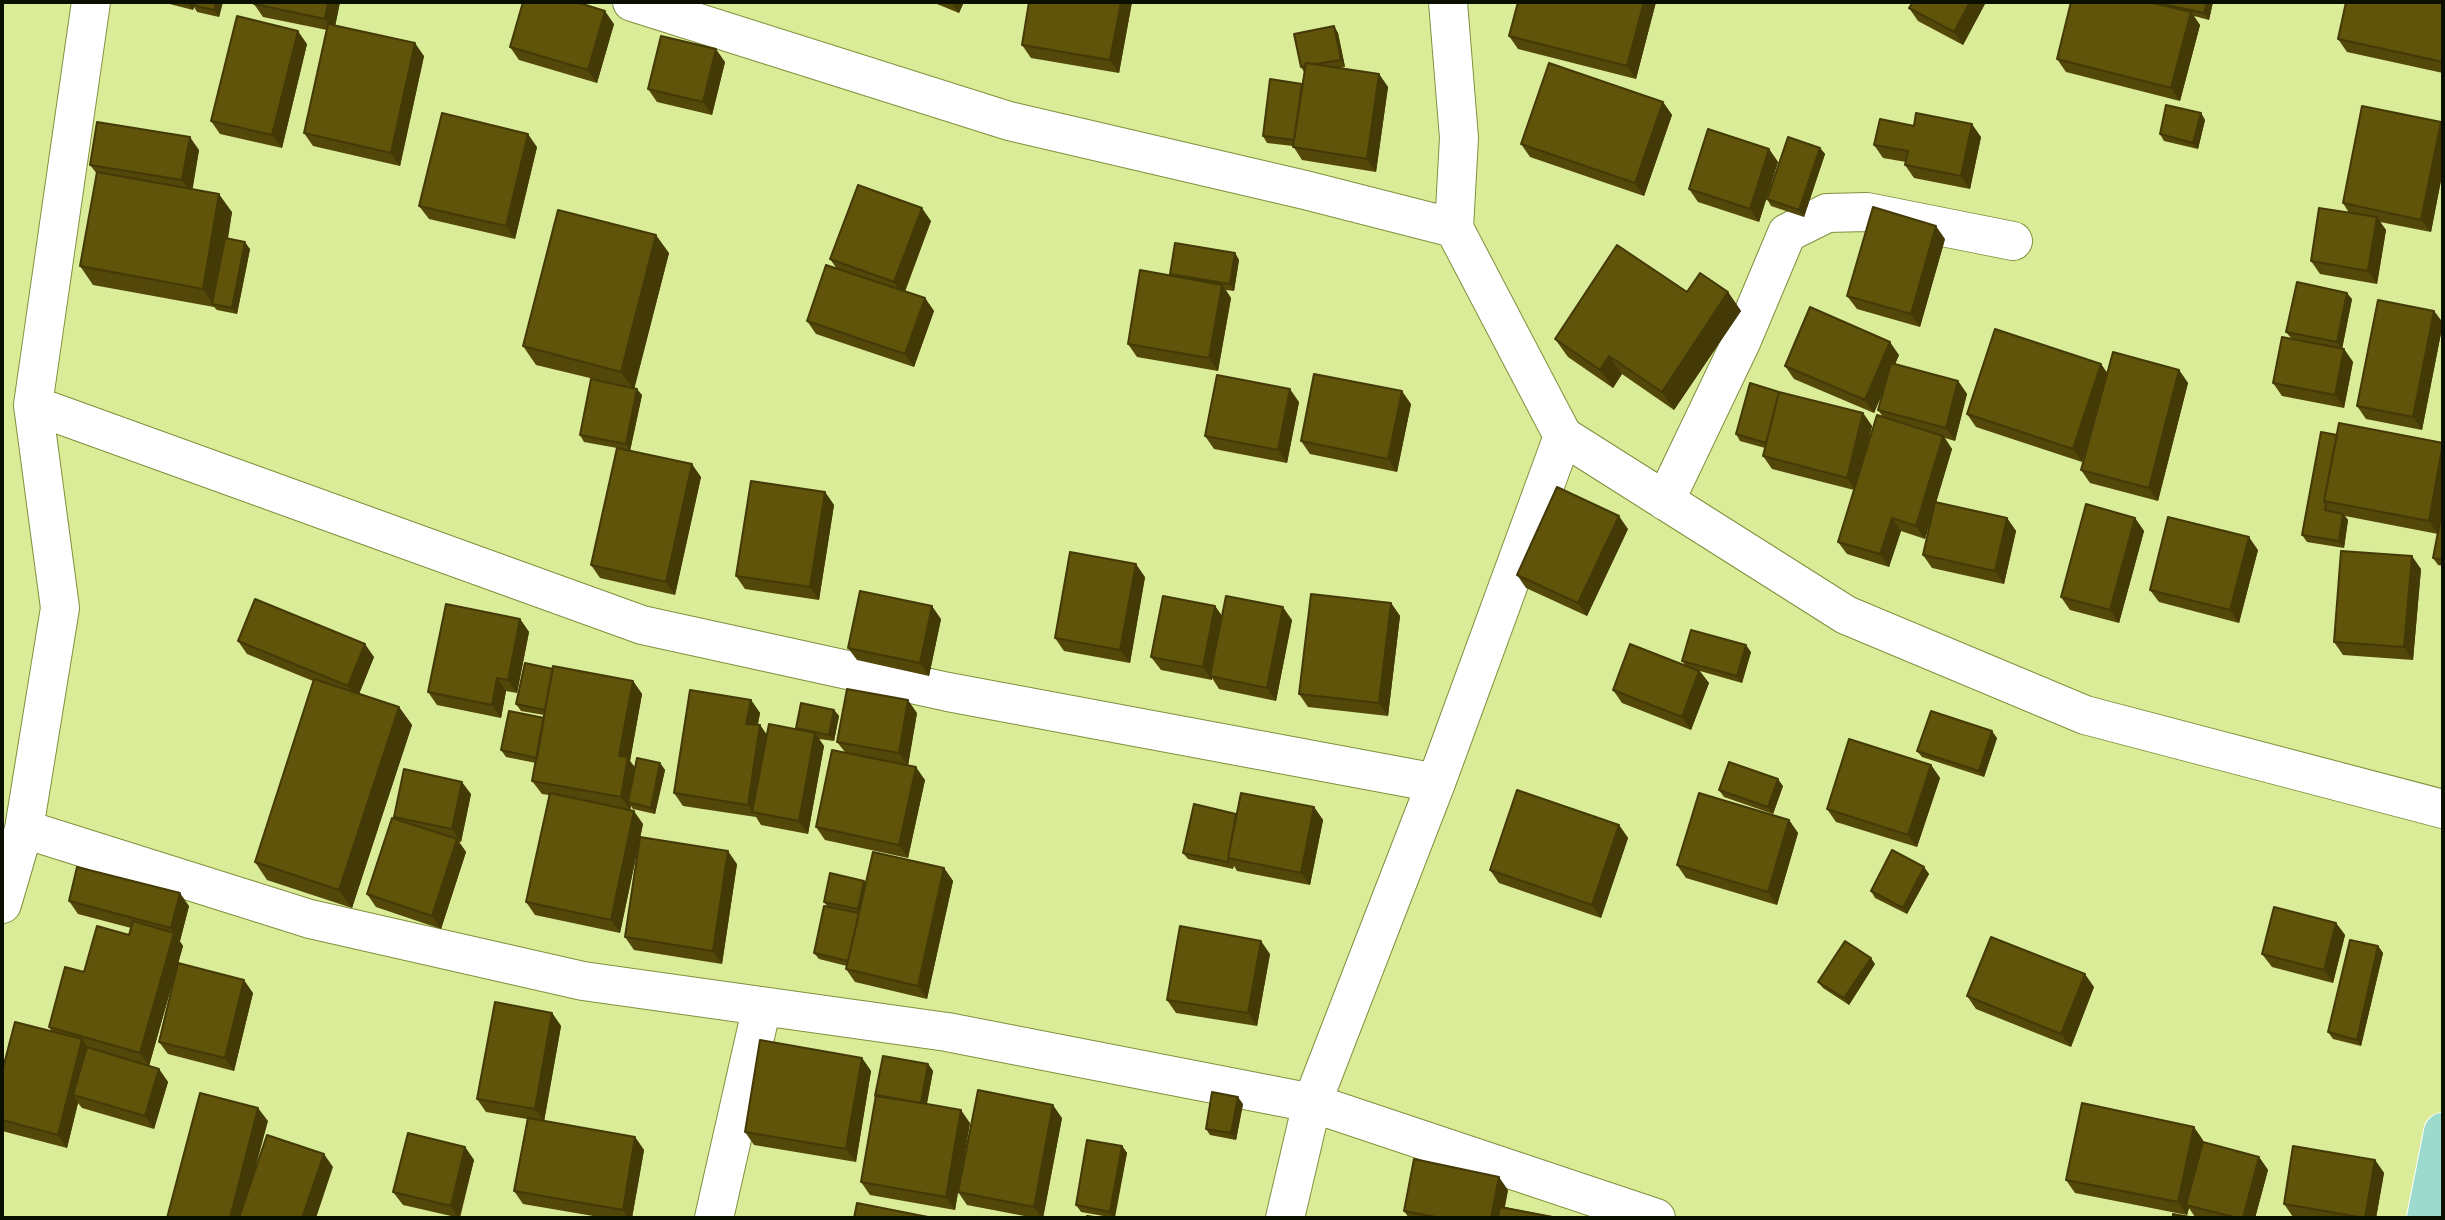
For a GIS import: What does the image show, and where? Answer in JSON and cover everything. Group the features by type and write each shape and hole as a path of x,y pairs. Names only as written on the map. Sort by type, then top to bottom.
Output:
{"main road":[{"path":"2426,1218 2443,1132"}],"street":[{"path":"2,904 24,829 60,608 33,405 91,2"},
{"path":"632,2 1009,121 1454,228"},
{"path":"1448,2 1459,138 1454,228 1563,436 1846,615 2085,715 2443,809"},
{"path":"1665,501 1742,340 1787,233 1827,213 1867,212 2013,241"},
{"path":"33,405 642,625 948,692 1436,783"},
{"path":"1285,1218 1312,1103 1436,783 1563,436"},
{"path":"24,829 310,919 583,981 947,1032 1312,1103 1656,1218"},
{"path":"714,1218 762,1006"}],"building":[{"path":"193,2 216,2 214,10 192,5"},
{"path":"328,2 325,19 254,4"},
{"path":"523,2 576,2 605,11 588,70 510,47"},
{"path":"1029,2 1121,2 1110,60 1022,45"},
{"path":"1518,2 1644,2 1627,66 1509,36"},
{"path":"1913,2 1970,2 1954,32 1909,8"},
{"path":"2071,2 2149,2 2191,12 2171,88 2057,59"},
{"path":"2154,2 2207,2 2204,13"},
{"path":"2346,2 2443,2 2443,62 2338,39"},
{"path":"237,16 298,31 272,135 211,121"},
{"path":"328,24 415,43 391,153 304,133"},
{"path":"1334,26 1341,60 1306,63 1301,67 1294,34"},
{"path":"661,36 716,49 703,102 648,89"},
{"path":"1306,63 1379,74 1367,159 1293,147"},
{"path":"1549,63 1663,102 1635,183 1521,144"},
{"path":"1270,79 1302,84 1294,140 1263,136"},
{"path":"2166,105 2201,113 2193,143 2160,134"},
{"path":"2362,106 2441,122 2421,220 2343,203"},
{"path":"442,113 528,134 506,226 419,206"},
{"path":"1916,113 1972,124 1961,176 1905,165 1908,151 1874,145 1880,119 1914,126"},
{"path":"97,122 190,137 182,180 90,165"},
{"path":"1708,129 1769,149 1750,209 1689,189"},
{"path":"1788,137 1820,148 1799,210 1767,199"},
{"path":"97,172 219,194 203,289 80,266"},
{"path":"858,185 922,208 894,282 830,259"},
{"path":"1873,207 1936,226 1911,314 1847,296"},
{"path":"2319,208 2377,217 2368,271 2311,261"},
{"path":"558,210 656,235 621,372 523,346"},
{"path":"225,238 245,242 232,308 212,304"},
{"path":"1175,243 1235,253 1230,284 1170,274"},
{"path":"1617,245 1687,292 1700,273 1728,292 1662,392 1609,356 1600,370 1555,339"},
{"path":"826,265 925,298 905,354 807,321"},
{"path":"1140,270 1222,285 1209,358 1128,344"},
{"path":"2297,282 2347,293 2337,342 2286,332"},
{"path":"2378,300 2434,311 2413,417 2357,406"},
{"path":"1810,307 1890,342 1865,400 1785,366"},
{"path":"1995,329 2101,364 2073,449 1967,414"},
{"path":"2282,337 2344,349 2335,395 2273,383"},
{"path":"2113,352 2179,370 2149,488 2081,470"},
{"path":"1891,363 1958,381 1946,428 1878,410"},
{"path":"1314,374 1402,391 1388,459 1301,441"},
{"path":"1217,375 1290,389 1278,450 1205,436"},
{"path":"591,379 637,389 626,444 580,435"},
{"path":"1750,383 1779,392 1766,443 1736,434"},
{"path":"1779,392 1863,413 1847,478 1763,456"},
{"path":"1877,415 1943,436 1916,526 1892,518 1880,554 1838,542"},
{"path":"2339,423 2443,443 2429,521 2324,501"},
{"path":"2321,432 2337,435 2324,501 2325,510 2343,514 2339,541 2302,535"},
{"path":"617,448 692,464 666,582 591,565"},
{"path":"751,481 825,492 810,587 736,576"},
{"path":"1557,487 1619,516 1578,603 1517,575"},
{"path":"1935,502 2007,518 1995,571 1923,555"},
{"path":"2086,504 2135,518 2110,610 2061,597"},
{"path":"2443,506 2443,560 2433,558"},
{"path":"2168,517 2249,537 2230,610 2150,590"},
{"path":"2341,551 2412,556 2404,647 2334,642"},
{"path":"1070,552 1136,564 1120,650 1055,638"},
{"path":"860,591 932,606 920,663 848,648"},
{"path":"1311,594 1391,603 1379,703 1299,694"},
{"path":"1163,596 1215,606 1203,667 1151,657"},
{"path":"1226,596 1283,607 1267,688 1210,676"},
{"path":"255,599 365,644 348,686 238,641"},
{"path":"446,604 520,619 508,680 497,678 492,705 428,692"},
{"path":"1691,630 1746,645 1737,676 1682,661"},
{"path":"1630,644 1699,671 1682,717 1613,690"},
{"path":"525,663 553,669 545,710 516,704"},
{"path":"553,666 633,681 619,756 628,757 621,797 532,781"},
{"path":"314,679 399,707 339,890 255,862"},
{"path":"847,689 908,700 899,753 837,742"},
{"path":"690,690 751,700 746,724 760,725 748,805 674,793"},
{"path":"801,703 834,710 829,735 796,728"},
{"path":"509,711 544,718 537,758 501,750"},
{"path":"1931,711 1992,731 1979,771 1917,751"},
{"path":"769,724 815,733 799,821 752,812"},
{"path":"1849,739 1931,765 1908,835 1827,809"},
{"path":"832,750 916,767 899,845 816,827"},
{"path":"637,758 660,763 651,808 628,802"},
{"path":"1729,762 1778,779 1768,807 1719,790"},
{"path":"404,769 462,782 452,829 394,817"},
{"path":"1517,790 1619,825 1592,905 1490,870"},
{"path":"550,793 634,811 611,920 526,902"},
{"path":"1241,793 1314,807 1301,873 1228,858"},
{"path":"1699,793 1789,820 1768,892 1677,865"},
{"path":"1194,804 1236,814 1228,862 1183,853"},
{"path":"392,818 457,839 432,916 367,894"},
{"path":"640,837 728,851 713,951 625,937"},
{"path":"1892,850 1924,867 1903,908 1871,891"},
{"path":"873,852 944,868 918,986 846,969"},
{"path":"77,867 180,893 171,928 69,901"},
{"path":"830,873 864,881 858,909 824,902"},
{"path":"824,906 859,913 848,961 814,953"},
{"path":"2274,907 2336,923 2324,970 2262,954"},
{"path":"133,921 174,933 140,1053 49,1027 65,967 84,972 97,926 129,935"},
{"path":"1180,926 1261,941 1248,1013 1167,1000"},
{"path":"1991,937 2085,974 2061,1034 1967,996"},
{"path":"2350,940 2378,946 2357,1040 2328,1032"},
{"path":"1845,941 1871,958 1844,998 1818,982"},
{"path":"178,963 244,980 225,1058 159,1042"},
{"path":"495,1002 552,1013 535,1109 477,1099"},
{"path":"15,1022 82,1039 58,1135 2,1120 2,1072"},
{"path":"760,1040 862,1058 846,1149 745,1132"},
{"path":"87,1047 159,1069 145,1116 73,1095"},
{"path":"883,1056 928,1064 921,1103 875,1096"},
{"path":"978,1090 1053,1105 1034,1207 958,1192"},
{"path":"1212,1092 1238,1097 1231,1133 1206,1129"},
{"path":"200,1093 258,1108 230,1218 167,1218"},
{"path":"876,1095 961,1110 946,1197 861,1182"},
{"path":"2082,1103 2194,1127 2178,1202 2066,1180"},
{"path":"528,1118 635,1137 623,1210 514,1191"},
{"path":"408,1133 465,1147 451,1206 393,1192"},
{"path":"267,1135 324,1154 302,1218 239,1218"},
{"path":"1087,1140 1122,1146 1110,1212 1076,1205"},
{"path":"2203,1142 2259,1157 2243,1218 2186,1205"},
{"path":"2293,1146 2375,1160 2365,1218 2284,1204"},
{"path":"1414,1159 1499,1177 1491,1218 1441,1218 1404,1211"},
{"path":"857,1203 933,1218 854,1218"},
{"path":"1500,1207 1558,1218 1498,1218"},
{"path":"2173,1214 2195,1218 2173,1218"}]}
